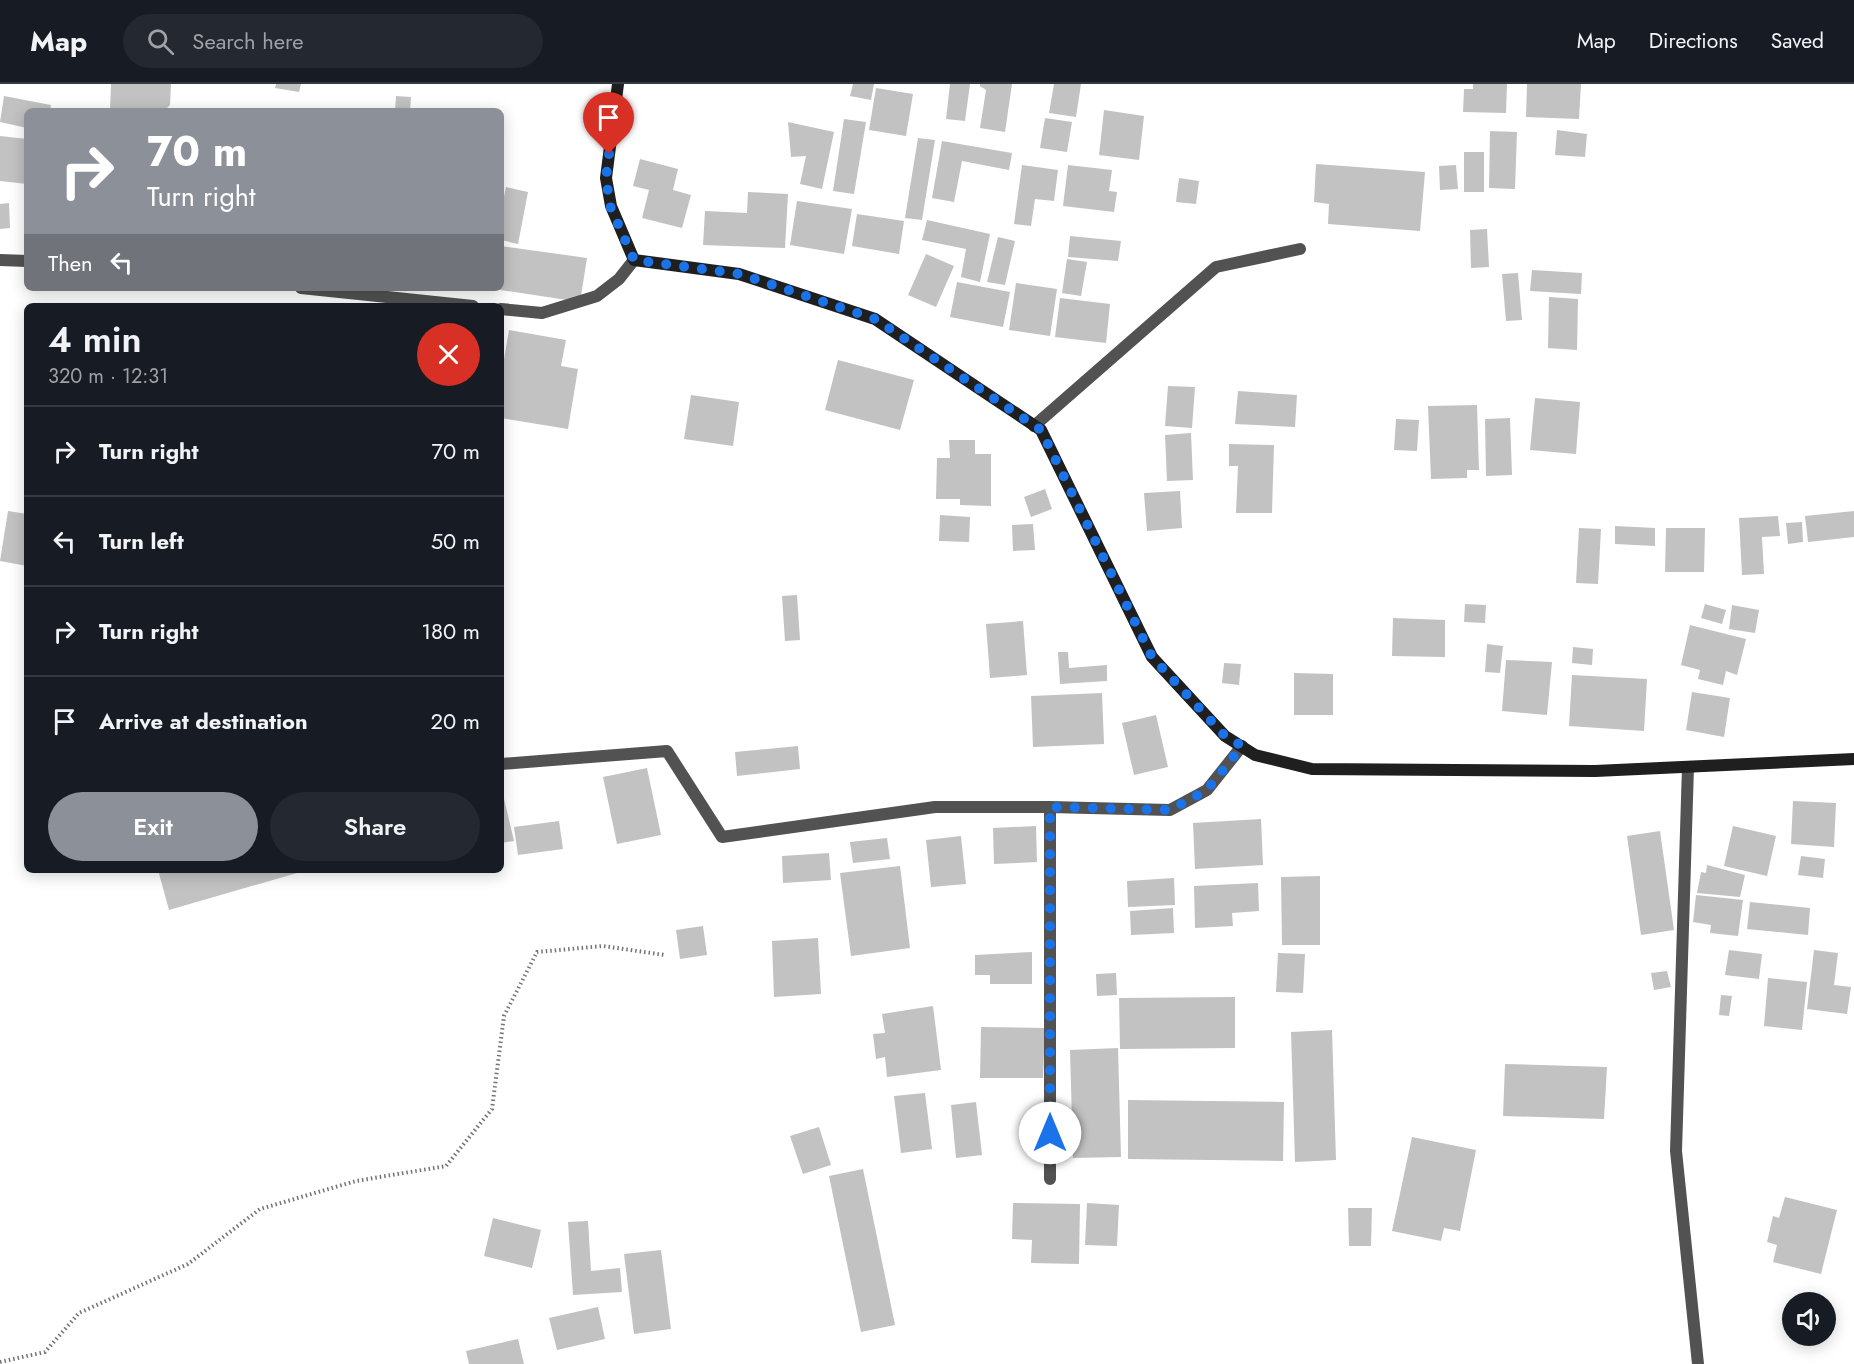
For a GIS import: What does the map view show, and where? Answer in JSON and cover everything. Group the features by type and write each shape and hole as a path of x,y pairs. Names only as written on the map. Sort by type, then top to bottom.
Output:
{"street":[{"path":"618,84 606,178 610,206 634,260"},
{"path":"1034,426 1216,267 1300,249"},
{"path":"0,260 24,261"},
{"path":"504,309 542,313 597,296 619,279 634,260"},
{"path":"634,260 740,274 875,319 1041,430 1152,657 1225,736 1255,755 1312,769 1595,771 1854,759"},
{"path":"330,291 444,303"},
{"path":"504,764 667,751 722,837 935,807 1170,810 1207,790 1242,746"},
{"path":"1688,768 1676,1151 1698,1364"},
{"path":"1050,807 1050,1179"}],"path":[{"path":"0,1362 45,1352 79,1312 188,1264 260,1209 356,1181 446,1166 492,1109 504,1016 537,952 603,946 665,955"}],"building":[{"path":"111,84 171,84 170,105 167,108 110,108"},
{"path":"276,84 301,84 299,92 275,88"},
{"path":"853,84 874,84 871,100 850,96"},
{"path":"950,84 970,84 965,121 946,119"},
{"path":"980,84 1012,84 1005,132 980,128 986,90"},
{"path":"1054,84 1081,84 1076,117 1049,113"},
{"path":"1473,84 1507,84 1506,113 1463,112 1464,89 1473,89"},
{"path":"1527,84 1581,84 1579,119 1526,117"},
{"path":"876,88 913,94 906,136 869,130"},
{"path":"4,96 51,105 50,108 24,108 24,127 0,122"},
{"path":"396,96 411,97 410,108 395,108"},
{"path":"1104,110 1144,116 1139,160 1099,155"},
{"path":"1045,118 1072,122 1067,152 1040,148"},
{"path":"844,119 866,122 854,194 833,191"},
{"path":"788,122 834,132 822,189 800,184 806,156 791,157"},
{"path":"1557,130 1587,134 1585,157 1555,155"},
{"path":"1490,131 1517,132 1515,189 1489,188"},
{"path":"0,136 24,139 24,184 0,181"},
{"path":"918,138 935,140 922,220 905,218"},
{"path":"942,141 1012,153 1009,170 962,161 954,202 932,198"},
{"path":"1464,152 1484,152 1484,192 1464,192"},
{"path":"640,159 678,169 673,190 691,195 682,228 642,218 649,190 633,186"},
{"path":"1316,164 1425,172 1420,231 1328,224 1329,204 1314,202"},
{"path":"1022,165 1058,170 1054,201 1035,199 1031,226 1014,224"},
{"path":"1068,165 1112,170 1109,191 1117,192 1114,212 1063,206"},
{"path":"1456,165 1458,189 1440,190 1439,166"},
{"path":"1179,178 1199,181 1196,204 1176,202"},
{"path":"506,187 528,192 518,244 504,241"},
{"path":"748,192 788,194 785,248 703,245 705,211 747,213"},
{"path":"797,201 852,209 844,254 790,245"},
{"path":"9,203 10,228 0,229 0,204"},
{"path":"857,214 904,221 899,254 852,246"},
{"path":"927,220 990,234 980,282 961,277 966,249 922,240"},
{"path":"1487,229 1489,267 1471,268 1470,230"},
{"path":"1070,236 1121,241 1118,261 1068,257"},
{"path":"998,237 1015,241 1005,285 987,282"},
{"path":"504,246 587,258 580,302 504,291"},
{"path":"926,254 954,266 936,307 908,295"},
{"path":"1067,259 1087,262 1081,296 1062,293"},
{"path":"1532,270 1582,273 1581,294 1530,291"},
{"path":"1518,273 1522,320 1506,321 1502,274"},
{"path":"957,282 1010,292 1003,327 950,317"},
{"path":"1016,283 1057,289 1050,336 1009,330"},
{"path":"1549,297 1578,299 1577,350 1548,348"},
{"path":"1060,298 1110,304 1106,343 1055,337"},
{"path":"509,330 566,340 561,366 578,369 568,429 504,418 504,359"},
{"path":"838,360 914,380 900,430 825,410"},
{"path":"1168,386 1195,387 1192,428 1165,426"},
{"path":"1238,391 1297,395 1295,427 1235,424"},
{"path":"691,395 739,402 733,446 684,439"},
{"path":"1535,398 1580,402 1576,454 1530,450"},
{"path":"1477,405 1479,470 1467,470 1467,478 1431,479 1428,406"},
{"path":"1510,418 1512,475 1486,476 1485,419"},
{"path":"1396,419 1419,420 1417,451 1394,450"},
{"path":"1191,433 1193,480 1167,481 1165,435"},
{"path":"949,440 975,440 975,454 991,454 991,506 960,505 960,499 936,499 937,458 950,458"},
{"path":"1229,444 1274,445 1272,513 1236,513 1238,466 1229,466"},
{"path":"1045,489 1052,509 1031,517 1024,497"},
{"path":"1180,491 1182,528 1147,531 1144,493"},
{"path":"8,511 24,514 24,565 0,561"},
{"path":"1854,511 1854,537 1808,542 1805,516"},
{"path":"940,515 970,517 969,542 939,541"},
{"path":"1778,516 1780,536 1762,537 1764,574 1742,575 1739,518"},
{"path":"1802,522 1803,542 1788,544 1786,523"},
{"path":"1033,524 1035,550 1013,551 1012,525"},
{"path":"1615,526 1655,528 1655,546 1615,544"},
{"path":"1579,528 1601,529 1598,584 1576,583"},
{"path":"1666,528 1705,528 1704,572 1665,572"},
{"path":"797,595 800,640 785,641 782,596"},
{"path":"1465,604 1486,605 1485,623 1464,622"},
{"path":"1705,604 1726,610 1722,624 1701,618"},
{"path":"1732,605 1759,610 1755,633 1729,629"},
{"path":"1393,618 1445,620 1445,657 1392,656"},
{"path":"1023,621 1027,675 990,678 986,624"},
{"path":"1690,625 1746,639 1737,675 1726,671 1723,685 1698,679 1700,670 1681,665"},
{"path":"1487,644 1503,646 1500,673 1485,672"},
{"path":"1573,647 1593,649 1592,665 1572,663"},
{"path":"1058,652 1068,652 1069,668 1107,665 1107,681 1060,684"},
{"path":"1506,660 1552,662 1547,715 1502,711"},
{"path":"1224,663 1241,664 1239,685 1222,683"},
{"path":"1294,673 1333,674 1333,715 1294,715"},
{"path":"1572,675 1647,679 1644,731 1569,726"},
{"path":"1692,692 1730,698 1724,737 1686,730"},
{"path":"1102,693 1104,744 1033,747 1031,696"},
{"path":"1156,715 1168,767 1134,775 1122,723"},
{"path":"798,746 800,769 737,776 735,752"},
{"path":"647,768 661,835 617,844 603,777"},
{"path":"504,799 514,841 504,843"},
{"path":"1793,801 1836,803 1834,847 1791,844"},
{"path":"1261,819 1263,865 1195,869 1193,823"},
{"path":"559,821 563,849 518,855 514,827"},
{"path":"1036,826 1037,862 994,864 993,828"},
{"path":"1733,826 1776,836 1767,876 1724,866"},
{"path":"1660,831 1674,930 1641,935 1627,836"},
{"path":"961,836 966,884 931,887 926,840"},
{"path":"887,838 890,859 853,863 850,842"},
{"path":"829,853 831,880 783,883 782,856"},
{"path":"1801,856 1825,859 1823,878 1798,875"},
{"path":"1707,865 1745,875 1740,897 1697,893 1701,872 1706,873"},
{"path":"900,866 910,948 851,956 840,873"},
{"path":"159,873 297,873 169,910"},
{"path":"1320,876 1320,945 1282,945 1281,877"},
{"path":"1174,878 1175,905 1128,907 1127,881"},
{"path":"1258,883 1259,911 1232,913 1233,926 1195,928 1194,886"},
{"path":"1696,895 1743,900 1738,936 1710,933 1711,925 1693,922"},
{"path":"1750,902 1810,908 1808,935 1747,929"},
{"path":"1173,908 1174,933 1131,935 1130,911"},
{"path":"703,926 707,955 680,959 676,930"},
{"path":"818,938 821,994 774,997 772,941"},
{"path":"1729,950 1762,954 1759,979 1725,975"},
{"path":"1814,950 1838,953 1834,985 1851,987 1847,1014 1807,1009"},
{"path":"1032,952 1032,984 990,984 990,975 975,975 975,955"},
{"path":"1278,953 1305,954 1303,993 1276,992"},
{"path":"1667,971 1671,987 1654,990 1651,973"},
{"path":"1116,973 1117,995 1097,996 1096,974"},
{"path":"1768,978 1807,982 1802,1030 1764,1026"},
{"path":"1721,995 1732,996 1729,1016 1719,1015"},
{"path":"1235,997 1235,1048 1120,1049 1119,998"},
{"path":"933,1006 941,1070 887,1077 885,1057 876,1059 873,1034 885,1033 882,1014"},
{"path":"981,1027 1045,1028 1043,1078 980,1078"},
{"path":"1332,1030 1336,1160 1295,1162 1291,1032"},
{"path":"1118,1048 1121,1157 1073,1158 1070,1050"},
{"path":"1505,1064 1607,1067 1604,1119 1503,1116"},
{"path":"925,1093 932,1149 901,1153 894,1096"},
{"path":"1128,1100 1284,1102 1283,1161 1128,1159"},
{"path":"976,1102 982,1155 956,1158 951,1105"},
{"path":"819,1127 831,1165 803,1174 790,1136"},
{"path":"1412,1137 1476,1150 1460,1231 1444,1228 1441,1241 1392,1231"},
{"path":"863,1169 895,1325 861,1332 829,1176"},
{"path":"1785,1197 1837,1210 1821,1274 1773,1262 1777,1245 1767,1242 1773,1216 1779,1218"},
{"path":"1013,1203 1080,1204 1079,1264 1031,1263 1032,1240 1012,1239"},
{"path":"1087,1203 1119,1205 1117,1246 1085,1245"},
{"path":"1348,1208 1372,1208 1371,1246 1349,1246"},
{"path":"493,1218 541,1230 532,1268 484,1256"},
{"path":"588,1221 591,1271 620,1268 622,1292 573,1295 568,1222"},
{"path":"661,1250 671,1329 634,1334 624,1254"},
{"path":"598,1307 605,1339 557,1350 549,1318"},
{"path":"518,1339 524,1364 469,1364 466,1351"}],"route":[{"path":"609,154 606,178 610,206 634,260 740,274 875,319 1041,430 1152,657 1225,736 1242,746 1207,790 1170,810 1050,807 1050,1133"}]}
